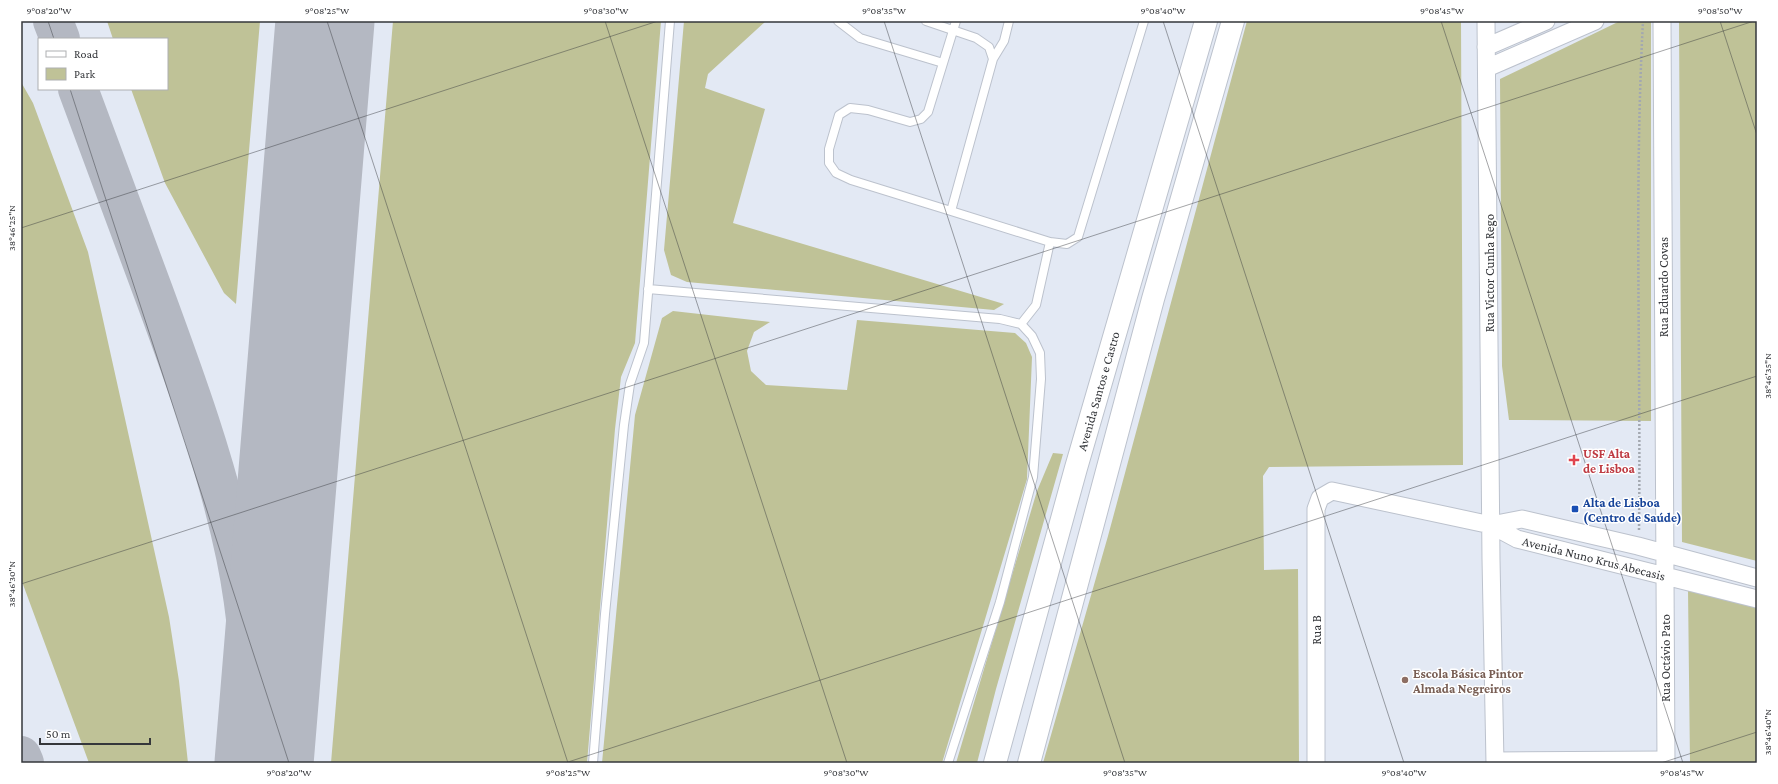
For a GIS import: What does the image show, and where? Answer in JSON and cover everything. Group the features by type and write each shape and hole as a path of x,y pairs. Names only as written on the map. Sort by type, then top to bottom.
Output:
{"main road":[{"name":"Avenida Santos e Castro","path":"995,763 1076,468 1206,21"},
{"path":"1029,763 1153,299 1233,21"}],"street":[{"name":"Rua Victor Cunha Rego","path":"1486,21 1495,761"},
{"path":"1486,47 1546,21"},
{"path":"1487,68 1595,21"},
{"name":"Rua Eduardo Covas","path":"1662,21 1665,553"},
{"name":"Rua B","path":"1316,763 1316,510 1320,498 1332,491 1491,525"},
{"name":"Avenida Nuno Krus Abecasis","path":"1491,525 1522,519 1638,546 1704,565 1757,578"},
{"name":"Avenida Nuno Krus Abecasis","path":"1491,525 1517,539 1757,599"},
{"name":"Rua Octávio Pato","path":"1665,553 1666,760"},
{"path":"1495,761 1666,760"}],"lane":[{"path":"593,763 624,425 630,384 644,343 670,21"},
{"path":"838,21 860,38 943,63"},
{"path":"926,21 954,25 989,47 993,59"},
{"path":"951,211 993,59 1004,41 1009,21"},
{"path":"954,25 928,112 921,119 910,122 868,110 850,108 839,115 829,149 829,164 836,173 851,180 1050,242 1067,244 1078,237 1144,21"},
{"path":"1021,324 1036,305 1050,242"},
{"path":"648,289 1000,319 1021,324 1032,336 1040,353 1041,379 1033,477 1000,602 948,763"}],"path":[{"path":"1638,546 1640,414 1637,222 1639,97 1643,21"}],"green space":[{"path":"107,21 260,21 236,304 224,293 165,183 131,90 168,90 168,38 113,38"},
{"path":"393,21 661,21 635,343 621,377 615,429 587,763 331,763"},
{"path":"684,21 766,21 708,74 705,88 765,109 733,223 1004,304 994,310 687,282 671,275 664,250"},
{"path":"1247,21 1461,21 1463,465 1269,467 1263,476 1264,570 1298,569 1299,763 1043,763 1108,536"},
{"path":"1620,21 1651,21 1651,421 1509,420 1502,366 1500,79"},
{"path":"1679,21 1757,21 1757,561 1682,542"},
{"path":"21,82 33,103 88,252 169,617 179,681 188,763 89,763 21,579"},
{"path":"673,311 770,322 754,332 747,351 751,371 766,385 847,390 857,320 1015,333 1026,343 1032,357 1027,479 942,763 602,763 635,415 662,318"},
{"path":"1053,453 1063,454 996,689 977,763 956,763 1037,491"},
{"path":"1688,590 1757,607 1757,763 1690,763"}],"taxiway":[{"path":"53,21 60,38"},
{"path":"78,90 177,356 220,488 236,556 245,607 254,711 255,763"},
{"path":"21,756 24,763"}],"runway":[{"path":"264,763 325,21"}],"place":[{"name":"USF Alta de Lisboa","path":"1574,460"},
{"name":"Alta de Lisboa (Centro de Saúde)","path":"1575,509"},
{"name":"Escola Básica Pintor Almada Negreiros","path":"1405,680"}]}
